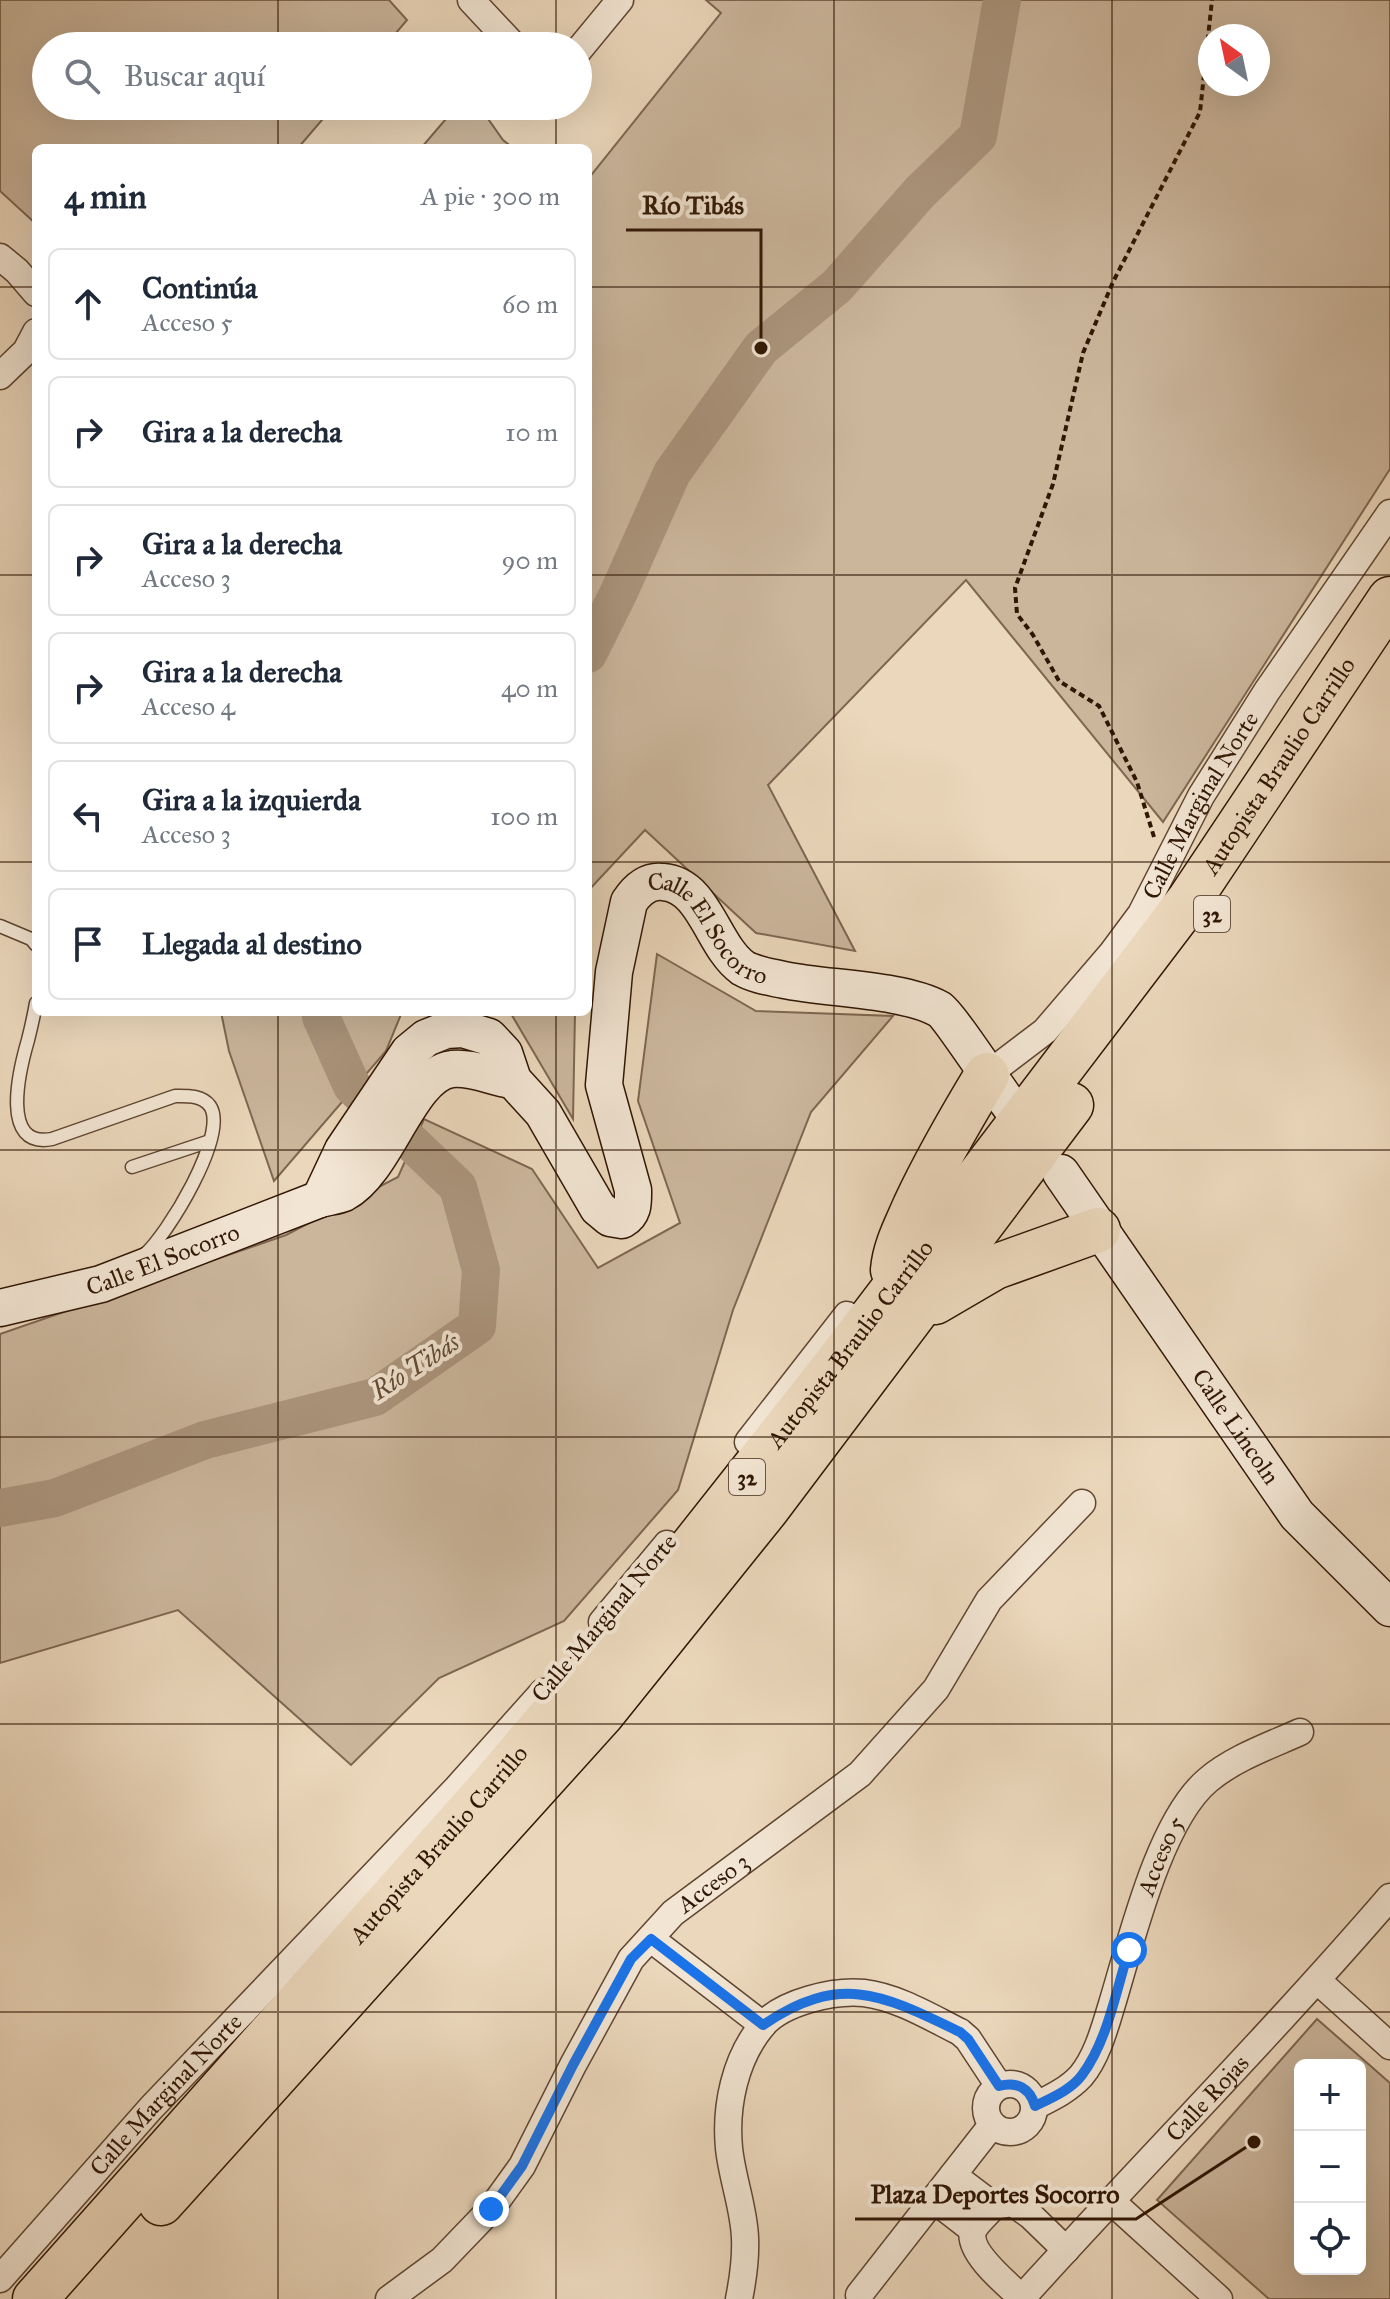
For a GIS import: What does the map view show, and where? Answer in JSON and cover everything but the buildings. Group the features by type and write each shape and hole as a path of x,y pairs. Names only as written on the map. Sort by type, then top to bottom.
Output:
{"highway":[{"name":"Autopista Braulio Carrillo","path":"73,2299 602,1714 766,1510 900,1287 1190,899 1390,599"},
{"name":"Autopista Braulio Carrillo","path":"35,2299 485,1793 650,1600 900,1287 1211,915 1390,649"},
{"path":"999,1091 933,1169 900,1287 995,1267 1098,1230"}],"street":[{"path":"471,0 501,32"},
{"path":"592,34 620,0"},
{"path":"0,257 32,288"},
{"path":"0,376 32,348"},
{"name":"Calle Marginal Norte","path":"999,1091 1141,914 1201,796 1267,691 1390,513"},
{"name":"Calle El Socorro","path":"320,1199 357,1130 407,1082 430,1079 454,1069 483,1071 499,1079 513,1080 543,1113 598,1208 610,1218 622,1220 628,1216 633,1206 633,1190 604,1085 608,1029 614,972 629,902 635,893 656,881 674,882 686,891 699,905 724,949 744,968 762,976 884,994 942,1010 999,1091"},
{"name":"Calle El Socorro","path":"0,1308 101,1284 320,1199 343,1193 374,1165 407,1082"},
{"path":"1061,1173 1098,1230"},
{"name":"Calle Lincoln","path":"1098,1230 1297,1515 1390,1608"},
{"name":"Calle Marginal Norte","path":"0,2279 151,2108 457,1788 531,1706 717,1482 900,1287"},
{"name":"Acceso 3","path":"389,2299 442,2260 491,2209 522,2166 631,1959 673,1913 860,1774 936,1689 989,1600 1082,1503"},
{"name":"Acceso 5","path":"1035,2106 1063,2091 1082,2075 1102,2037 1163,1846 1183,1809 1206,1781 1231,1764 1300,1732"},
{"name":"Calle Rojas","path":"1022,2299 1110,2200 1318,1981 1390,1897"},
{"path":"651,1939 763,2025"},
{"path":"1318,1981 1390,2046"},
{"path":"739,2299 745,2237 729,2147 730,2092 745,2055 763,2025 787,2008 822,1995 863,1993 885,1999 960,2032 999,2086"},
{"path":"1015,2084 1033,2098 1035,2106 1031,2121 1020,2131 1005,2133 988,2119 986,2104 999,2086 1015,2084"},
{"path":"859,2295 992,2125"},
{"path":"953,2175 994,2206"},
{"path":"933,2199 973,2230"},
{"path":"1110,2200 1219,2299"},
{"path":"1022,2299 977,2253 972,2240 973,2230 994,2206 1013,2203 1066,2250"}],"lane":[{"path":"0,926 32,940"},
{"path":"33,1016 12,1108 15,1125 27,1136 39,1141 52,1139 175,1096 202,1099 211,1107 214,1123 210,1141 173,1220 151,1250 101,1284"},
{"path":"132,1167 210,1141"}],"path":[{"path":"1150,847 1155,835 1137,782 1114,732 1099,706 1059,681 1033,635 1017,614 1015,588 1053,484 1083,353 1113,282 1200,112 1212,0"}],"shaded area":[{"path":"0,0 389,0 407,20 397,32 32,32 32,120 322,120 301,144 32,144 32,220 0,191"},
{"path":"706,0 1390,0 1390,469 1163,822 966,580 768,785 855,951 756,933 645,830 592,887 592,174 721,13"},
{"path":"445,120 489,120 508,144 424,144"},
{"path":"657,954 756,1011 893,1016 811,1112 733,1310 678,1490 564,1621 439,1678 351,1765 178,1610 0,1663 0,1334 286,1235 398,1177 424,1119 532,1169 598,1268 680,1223 638,1101"},
{"path":"222,1016 400,1016 386,1051 274,1181 229,1051"},
{"path":"512,1016 575,1016 573,1119"},
{"path":"1317,2019 1363,2059 1294,2059 1294,2275 1366,2275 1366,2062 1390,2083 1390,2299 1269,2299 1157,2200"}],"waterway":[{"name":"Río Tibás","path":"592,646 672,473 761,348 837,286 920,192 978,136 1002,0"},
{"name":"Río Tibás","path":"0,1508 55,1498 205,1440 375,1397 477,1326 481,1270 458,1187 352,1086 321,1016"}],"place":[{"name":"Río Tibás","path":"761,348"},
{"name":"Plaza Deportes Socorro","path":"1254,2142"}],"route":[{"path":"491,2209 522,2166 631,1959 651,1939 763,2025 787,2008 822,1995 863,1993 896,2002 960,2032 999,2086 1015,2084 1022,2087 1033,2098 1035,2106 1063,2091 1082,2075 1102,2037 1129,1950"}]}
